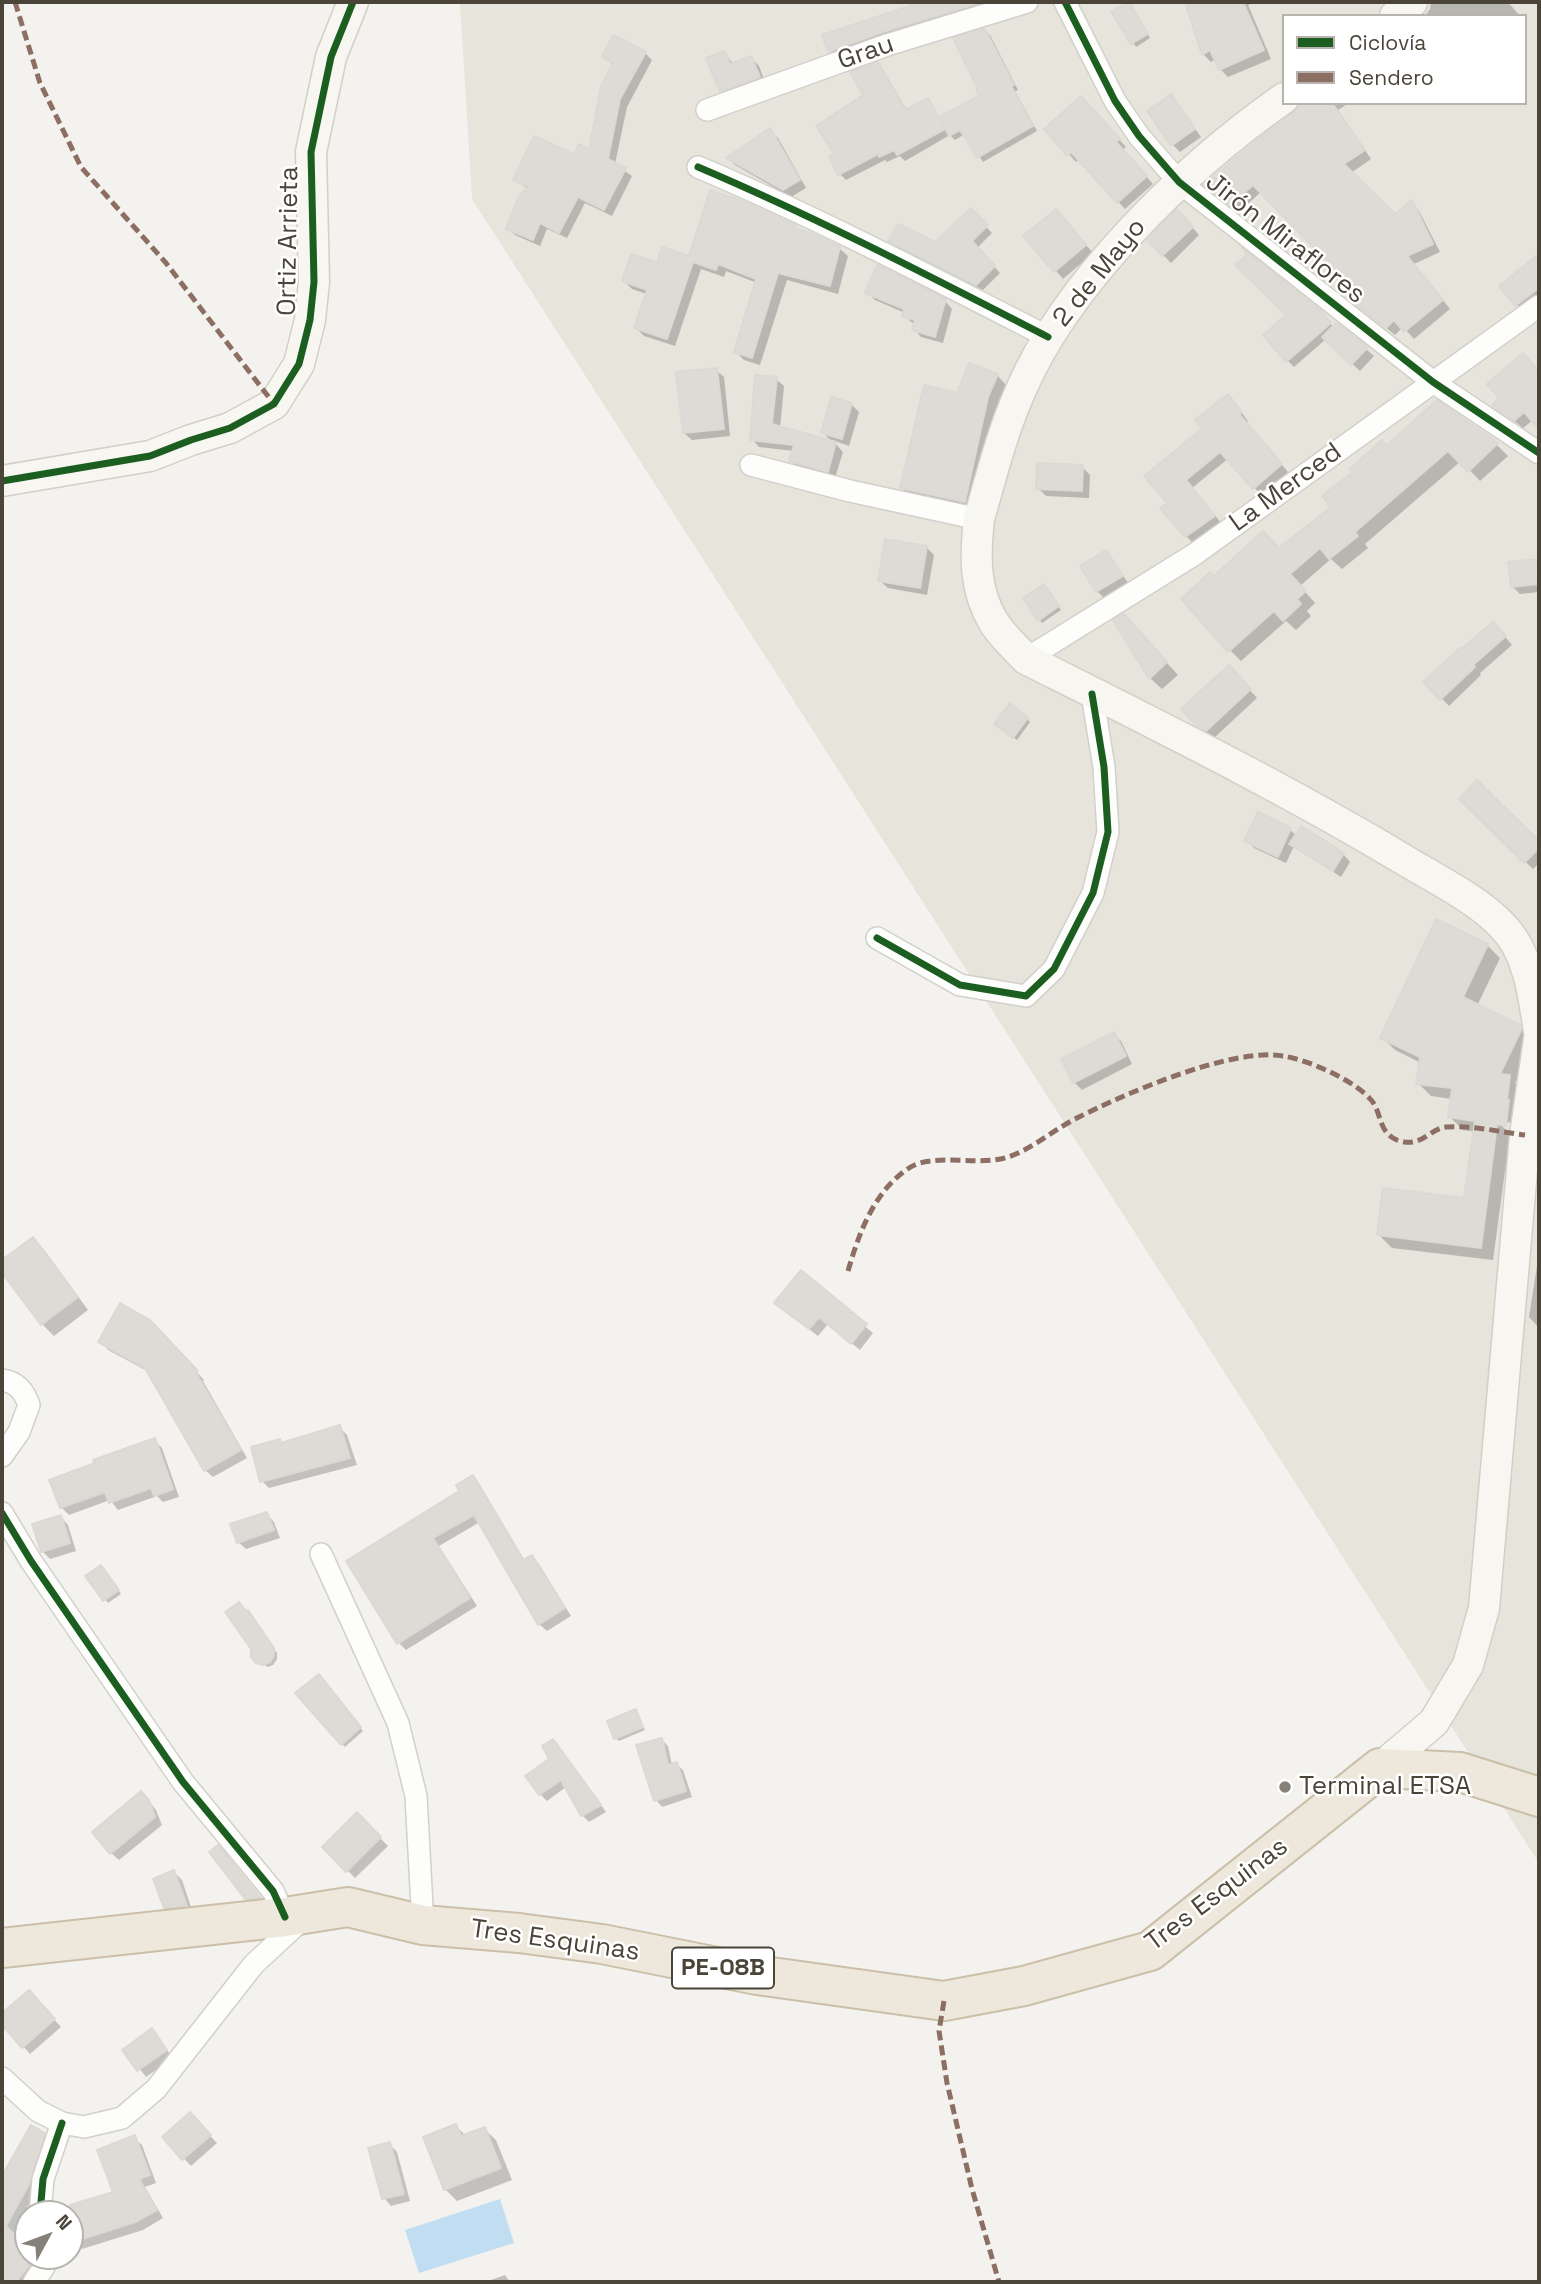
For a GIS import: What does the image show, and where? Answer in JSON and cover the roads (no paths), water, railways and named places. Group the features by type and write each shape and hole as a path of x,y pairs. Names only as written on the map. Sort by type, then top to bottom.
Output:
{"highway":[{"path":"1380,1768 1460,1772 1539,1797"},
{"name":"Tres Esquinas","path":"2,1948 348,1907 423,1925 519,1933 602,1944 757,1975 944,2001 1024,1986 1150,1951 1380,1768"}],"main road":[{"name":"Ortiz Arrieta","path":"2,481 150,456 230,428 274,404 299,364 310,320 314,282 311,152 331,57 353,2"},
{"path":"1397,14 1412,2"},
{"name":"2 de Mayo","path":"978,529 1020,392 1048,337 1101,264 1179,182 1282,100"},
{"path":"978,529 978,589 994,623 1026,659 1289,795 1381,845 1481,906 1515,943 1531,983 1539,1031"},
{"path":"1380,1768 1434,1722 1468,1665 1484,1608 1525,1135 1535,1111 1539,1039"}],"street":[{"name":"Grau","path":"707,110 887,45 1027,2"},
{"name":"Jirón Miraflores","path":"1065,2 1115,101 1139,136 1179,182 1433,382 1539,453"},
{"path":"698,167 872,246 1048,337"},
{"name":"La Merced","path":"1026,659 1195,554 1539,306"},
{"path":"751,465 978,529"},
{"path":"877,938 960,985 1026,996 1054,969 1093,893 1108,832 1104,767 1092,694"},
{"path":"2,1380 20,1388 29,1405 19,1432 2,1456"},
{"path":"2,1513 31,1562 183,1782 273,1891 298,1915 254,1964 156,2089 122,2118 84,2127 62,2123 38,2111 2,2078"},
{"path":"321,1554 398,1723 416,1796 423,1925"},
{"path":"41,2200 43,2179 62,2123"}],"water":[{"path":"500,2199 514,2243 419,2273 405,2230"}],"place":[{"name":"Terminal ETSA","path":"1285,1787"}]}
